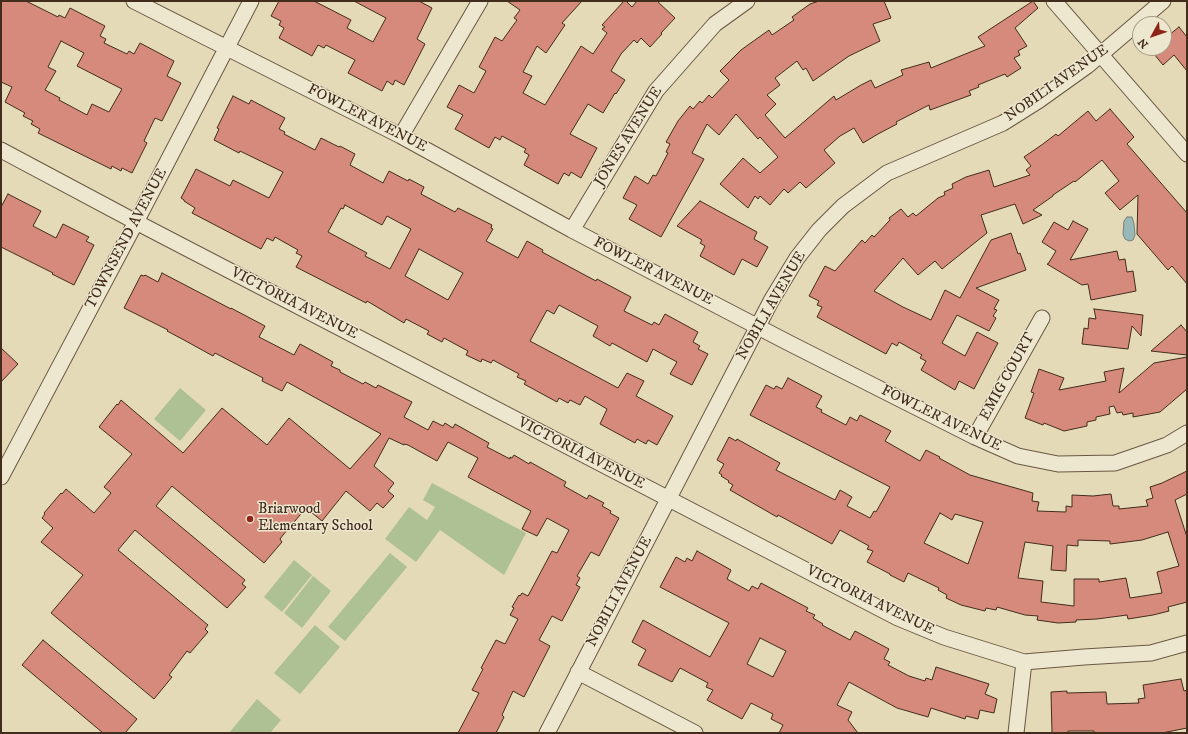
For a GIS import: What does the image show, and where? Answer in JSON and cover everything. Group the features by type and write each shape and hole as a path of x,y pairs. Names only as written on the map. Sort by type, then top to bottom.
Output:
{"street":[{"name":"FOWLER AVENUE","path":"134,1 400,136 572,230 758,326 975,437 1018,456 1058,464 1115,463 1167,445 1187,433"},
{"name":"TOWNSEND AVENUE","path":"1,477 251,1"},
{"path":"400,136 480,1"},
{"name":"JONES AVENUE","path":"572,230 656,91 715,24 748,1"},
{"path":"1054,1 1187,154"},
{"name":"NOBILI AVENUE","path":"547,733 771,301 797,258 819,230 843,206 887,173 1003,123 1038,101 1087,66 1163,1"},
{"name":"VICTORIA AVENUE","path":"1,150 136,222 898,618 944,637 1024,662 1151,652 1187,643"},
{"name":"EMIG COURT","path":"975,437 1042,318"},
{"path":"1016,733 1024,662"},
{"path":"578,672 694,733"}],"green space":[{"path":"180,388 206,410 180,441 154,419"},
{"path":"432,483 526,533 504,575 440,530 416,562 385,539 409,507 427,520 435,507 423,500"},
{"path":"390,553 407,567 345,641 328,627"},
{"path":"294,560 312,575 282,612 264,597"},
{"path":"313,576 331,591 302,628 284,613"},
{"path":"315,625 340,647 300,694 274,673"},
{"path":"257,699 281,720 270,733 229,733"}],"water":[{"path":"1127,217 1132,217 1135,235 1133,240 1129,241 1125,239 1123,234 1124,221"}],"building":[{"path":"1,1 26,1 58,17 59,15 65,18 70,8 105,26 100,36 106,39 104,43 127,54 129,51 134,54 140,43 174,61 167,76 181,83 162,121 155,118 144,141 147,143 132,173 122,168 121,171 112,166 111,169 38,133 40,129 31,124 33,121 23,116 25,113 5,102 12,87 1,82","holes":["61,41 84,53 77,66 122,89 109,112 92,104 87,115 59,100 60,98 45,90 56,71 48,67"]},
{"path":"279,1 314,1 351,20 347,28 373,42 386,18 354,1 419,1 432,8 417,39 425,44 404,85 395,80 393,85 387,81 382,91 348,73 355,60 326,45 324,48 318,45 312,56 279,38 284,28 279,25 281,21 271,16"},
{"path":"507,1 582,1 562,23 565,25 546,53 537,46 523,72 532,76 523,93 545,105 581,46 593,54 607,33 602,29 605,27 602,25 624,1 632,7 637,1 657,1 675,18 650,47 641,38 637,43 634,40 621,54 611,71 625,80 603,113 588,104 570,134 597,148 581,178 571,172 569,176 564,173 558,184 524,165 529,155 524,152 526,149 502,136 500,140 495,137 489,148 455,129 463,115 447,107 459,85 474,93 486,71 479,67 495,37 502,41 517,20 514,18 520,10"},
{"path":"819,1 884,1 891,18 873,24 880,41 849,56 813,81 806,68 803,70 797,61 775,78 780,85 767,95 776,104 765,115 785,138 834,96 836,100 871,80 875,88 903,75 901,70 929,62 931,68 985,46 978,37 1033,1 1038,8 1015,28 1027,46 1018,51 1020,55 1014,58 1021,68 1007,77 1005,74 978,85 979,87 969,91 971,95 930,110 929,105 896,122 897,124 863,143 854,128 840,136 824,150 835,163 806,188 800,182 788,193 784,189 770,205 760,196 758,199 755,196 748,208 720,184 743,158 760,173 778,157 760,137 758,139 736,114 719,135 707,124 692,153 704,159 661,237 629,219 637,205 623,198 635,176 648,184 653,175 656,176 668,153 666,152 670,144 666,142 678,121 690,106 693,109 700,101 702,103 709,95 712,98 729,80 720,71 741,50 769,30 772,35 794,20 792,17 810,4"},
{"path":"1179,27 1187,37 1187,71 1174,55 1163,65 1156,56 1172,56 1172,33"},
{"path":"233,96 249,104 251,100 285,118 279,129 285,132 284,134 315,150 321,138 339,147 340,146 355,154 350,165 383,183 389,171 424,187 421,194 455,212 458,208 492,225 491,228 493,229 486,241 518,258 527,241 543,250 542,252 581,273 596,281 597,279 631,297 624,311 652,325 654,322 659,325 665,314 698,332 693,342 700,346 698,349 708,354 692,385 670,374 677,362 653,349 647,362 612,343 610,346 593,336 598,326 559,305 554,314 547,310 530,341 618,388 627,373 644,381 636,396 673,416 657,445 648,440 646,444 637,439 635,443 600,424 607,409 585,396 580,405 570,400 568,403 559,398 557,402 524,384 526,381 517,377 519,374 493,360 491,363 482,359 481,362 466,355 468,351 444,338 442,342 427,334 429,331 406,319 404,323 367,301 366,303 296,267 302,256 296,253 298,250 275,237 273,241 267,238 261,249 192,213 195,208 181,198 196,169 230,186 233,180 269,198 283,172 240,151 239,153 214,140 219,129 217,128","holes":["345,205 382,225 387,216 411,229 390,269 365,256 367,253 328,232 341,208 343,209","419,249 463,273 448,300 405,276"]},
{"path":"1110,109 1134,137 1127,144 1187,213 1187,284 1172,266 1168,270 1137,234 1138,195 1120,210 1105,193 1119,181 1102,160 1075,182 1074,181 1053,195 1033,210 1042,215 1023,224 1015,204 981,215 987,233 942,269 935,261 918,275 903,258 874,291 931,320 945,290 960,298 991,240 1011,233 1018,254 1020,253 1026,270 976,288 999,300 994,309 997,310 993,316 996,318 989,331 957,315 942,343 965,356 977,332 998,343 974,389 959,381 955,390 921,370 926,361 920,358 922,355 899,342 897,346 892,343 886,354 817,317 822,307 817,305 819,301 809,296 825,266 835,271 862,240 865,243 872,235 874,237 890,220 889,218 901,209 908,217 913,213 916,216 938,198 945,195 944,192 953,188 952,184 966,177 989,170 994,187 1030,175 1026,170 1031,166 1024,157 1056,134 1058,136 1088,111 1096,121"},
{"path":"8,194 41,211 33,226 56,238 63,224 89,237 86,241 94,245 74,285 1,247 1,207"},
{"path":"700,201 757,232 754,239 768,247 757,267 742,259 734,275 700,256 705,246 700,243 702,240 677,226"},
{"path":"1073,221 1088,229 1070,260 1117,251 1119,260 1125,259 1127,272 1133,271 1136,291 1091,300 1088,284 1082,285 1047,264 1056,251 1042,242 1054,222 1068,230"},
{"path":"162,273 265,326 259,337 294,355 300,344 333,362 331,366 363,384 365,382 376,388 378,385 412,402 404,417 428,430 433,421 443,426 445,423 453,428 455,424 489,443 487,447 510,459 510,457 512,458 514,455 529,464 530,462 566,482 564,486 587,499 589,495 604,503 602,506 619,518 599,556 591,552 577,576 580,578 576,585 580,587 562,621 552,616 539,640 550,646 524,697 513,691 502,715 504,717 496,733 458,733 479,693 472,690 483,669 481,668 496,640 505,644 518,619 510,615 514,608 512,607 519,595 520,596 522,593 528,596 552,551 557,553 569,530 547,518 537,536 522,529 531,511 468,477 478,458 448,442 437,461 408,445 404,445 389,438 374,466 394,483 388,491 394,496 383,508 377,503 370,511 346,491 322,521 306,508 283,535 280,539 282,542 264,563 172,486 156,506 245,580 242,584 246,587 227,608 135,530 118,550 208,625 205,629 208,632 190,653 187,651 169,675 172,677 154,699 51,613 83,575 41,542 53,528 42,518 45,514 44,513 66,489 94,513 111,493 104,487 132,454 99,427 121,400 183,453 222,408 267,445 289,418 350,469 381,434 287,382 282,391 262,381 263,378 215,353 213,356 167,331 168,330 124,308 141,275 145,275 158,282"},
{"path":"1094,309 1143,315 1141,336 1132,326 1128,349 1082,344 1084,328 1088,329 1089,318 1096,319"},
{"path":"1181,325 1187,332 1187,355 1151,351"},
{"path":"1,348 18,364 1,382"},
{"path":"1187,357 1187,389 1160,412 1133,417 1133,413 1123,415 1122,412 1117,413 1114,406 1109,407 1110,414 1096,417 1096,420 1087,422 1087,426 1064,431 1044,423 1043,425 1025,418 1034,393 1031,392 1039,369 1064,378 1059,390 1106,381 1104,372 1124,368 1119,393 1154,363"},
{"path":"788,378 822,396 816,407 822,410 821,412 846,425 850,417 857,421 860,415 891,431 885,441 920,461 926,450 970,475 1033,493 1032,501 1039,502 1037,511 1066,512 1066,506 1072,507 1072,495 1093,496 1111,494 1113,506 1119,506 1119,509 1148,506 1146,500 1153,498 1150,487 1187,471 1187,494 1175,500 1187,537 1187,602 1168,607 1169,611 1153,615 1128,619 1127,615 1058,623 1037,620 1038,616 1025,615 997,607 996,610 986,608 985,611 961,605 946,598 947,595 938,590 939,588 908,573 904,582 890,575 867,562 873,551 867,549 869,546 840,530 832,544 778,515 777,517 730,490 733,485 719,473 724,464 717,460 729,437 736,441 737,439 780,463 776,470 835,500 840,490 852,497 847,506 870,518 874,511 876,512 890,487 750,415 766,385 774,389 776,386 782,389","holes":["940,513 952,520 955,514 983,522 968,564 924,543","1168,532 1179,566 1157,572 1162,593 1130,598 1126,578 1099,582 1099,579 1074,579 1074,606 1041,602 1043,581 1018,578 1025,542 1053,546 1051,570 1066,571 1067,545 1078,546 1078,540 1110,541 1110,544 1142,540"]},
{"path":"697,551 731,570 727,579 749,591 752,586 758,589 761,583 808,608 806,611 815,615 813,618 823,624 822,625 850,640 855,631 889,649 884,659 890,662 888,665 909,676 925,681 926,678 932,680 936,667 989,684 985,694 997,699 994,713 980,710 978,719 966,716 965,719 931,708 928,717 897,708 849,682 837,705 852,712 848,720 858,733 779,733 783,725 771,719 773,714 751,703 742,719 707,700 713,690 706,687 708,683 680,668 672,682 638,665 646,650 632,642 643,620 710,657 729,623 660,587 676,557 685,562 687,558 692,561","holes":["760,638 786,651 773,677 747,664"]},
{"path":"43,640 137,719 125,733 103,733 22,665"},
{"path":"1181,679 1184,691 1187,690 1187,728 1162,733 1094,733 1094,731 1068,731 1068,733 1052,733 1051,692 1106,692 1107,704 1139,703 1138,699 1145,698 1143,685"}],"place":[{"name":"Briarwood Elementary School","path":"250,519"}]}
